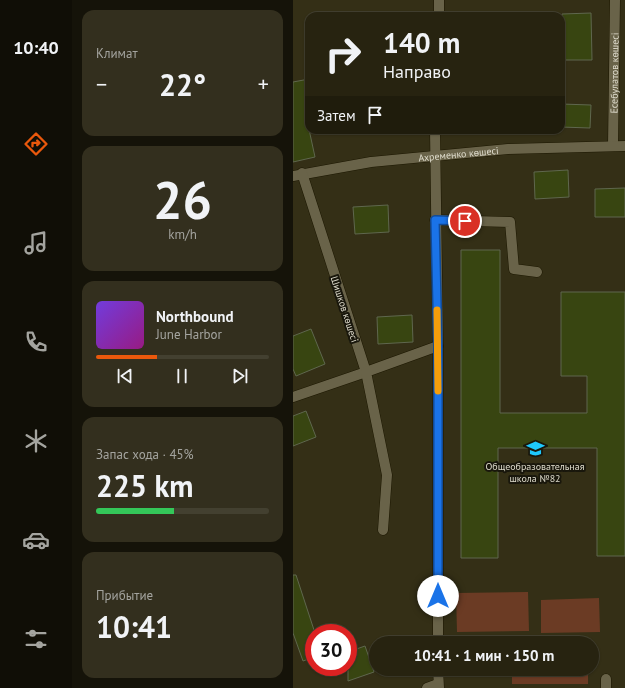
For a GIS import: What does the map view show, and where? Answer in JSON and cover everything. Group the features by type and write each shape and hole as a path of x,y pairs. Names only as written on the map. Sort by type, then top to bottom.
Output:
{"street":[{"path":"439,0 439,12"},
{"name":"Есебулатов көшесі","path":"613,146 615,0"},
{"path":"435,134 438,346 438,636"},
{"name":"Ахременко көшесі","path":"297,174 371,162 509,149 625,146"},
{"name":"Шишков көшесі","path":"297,174 366,372 387,475 383,530"},
{"path":"435,220 511,222 514,269 537,272"},
{"path":"293,397 438,346"},
{"path":"427,688 439,686 438,676"}],"shaded area":[{"path":"528,592 529,631 457,632 456,593"},
{"path":"599,598 600,632 541,633 541,600"},
{"path":"512,676 588,676 588,684 512,684"}],"building":[{"path":"591,13 592,60 565,60 565,14"},
{"path":"305,80 305,134 310,134 315,157 293,162 293,82"},
{"path":"565,104 591,105 590,128 565,127"},
{"path":"568,170 569,197 535,199 534,172"},
{"path":"625,188 625,217 595,217 595,189"},
{"path":"388,205 389,232 355,234 353,207"},
{"path":"461,250 500,250 500,413 587,413 587,376 561,376 561,292 625,292 625,556 597,556 597,448 498,448 498,558 461,558"},
{"path":"412,315 413,342 378,344 377,317"},
{"path":"311,329 325,364 296,376 293,369 293,336"},
{"path":"306,411 316,437 293,446 293,416"},
{"path":"293,575 296,575 312,624 305,624 305,660 303,661 293,633"},
{"path":"365,646 369,658 369,674 348,681 348,676 357,676 357,649"}],"slow traffic":[{"path":"437,310 438,391"}],"place":[{"name":"Общеобразовательная школа №82","path":"535,449"}],"route":[{"path":"438,596 438,346 435,220 465,221"}]}
